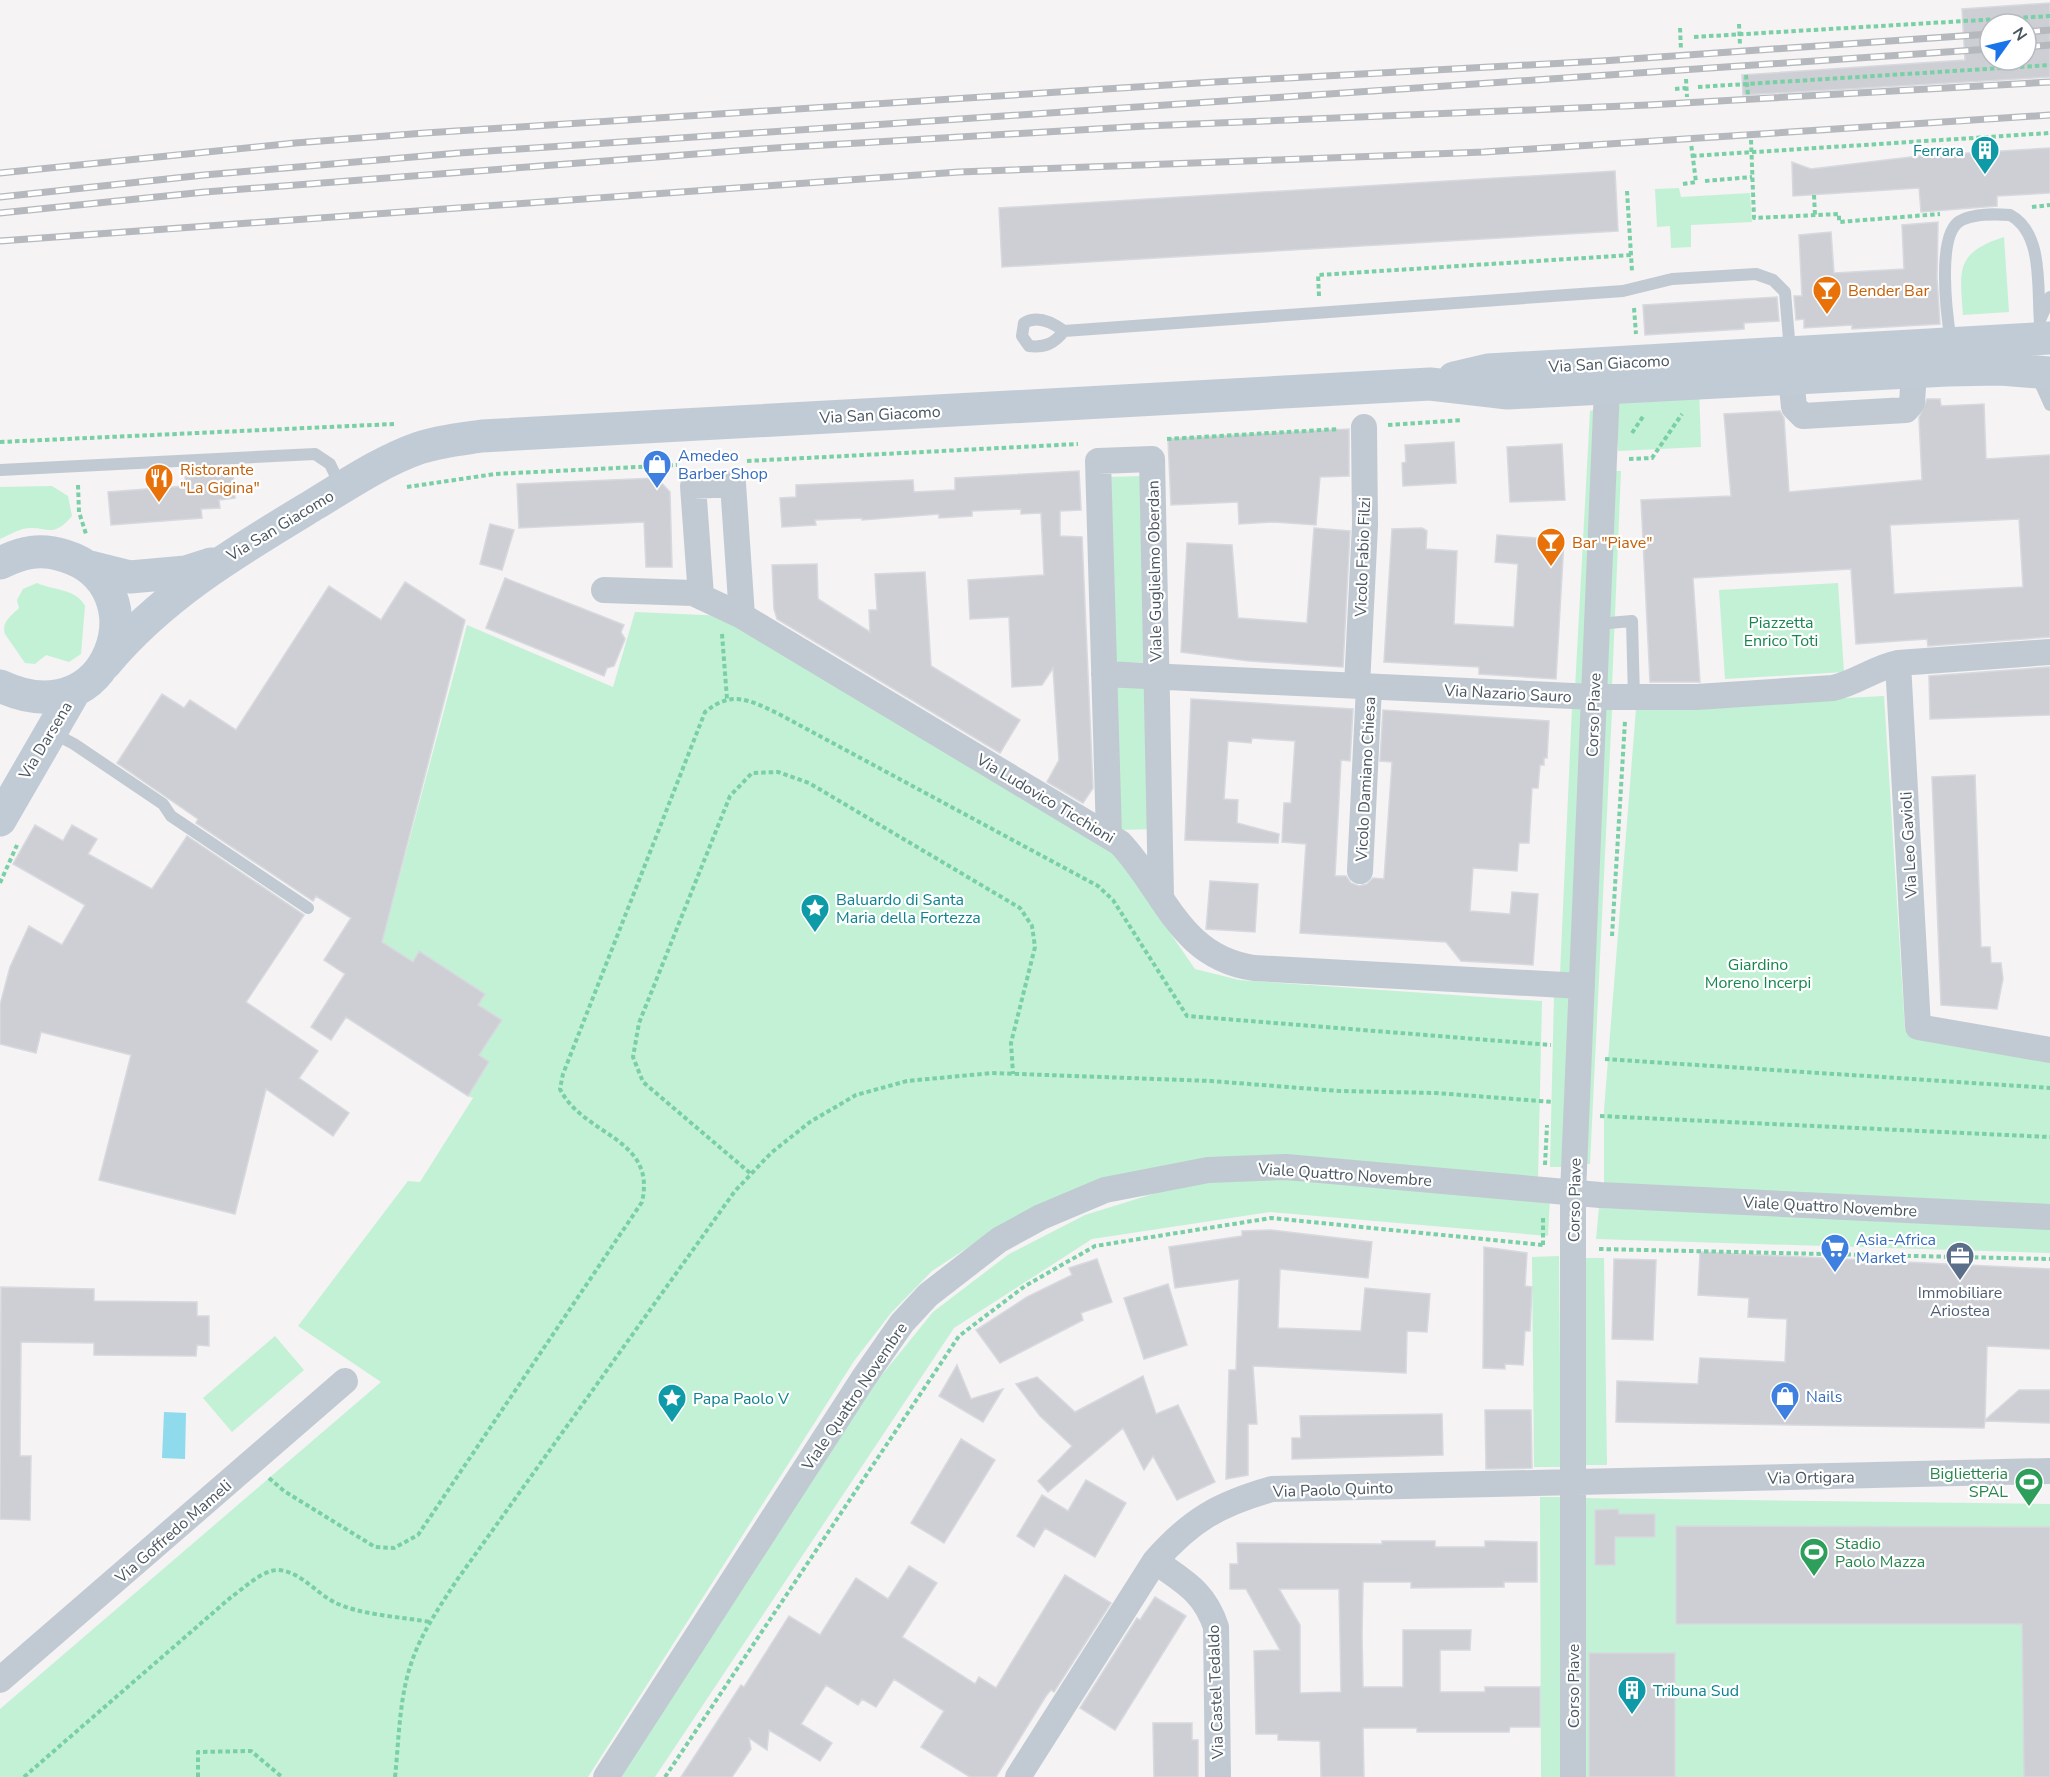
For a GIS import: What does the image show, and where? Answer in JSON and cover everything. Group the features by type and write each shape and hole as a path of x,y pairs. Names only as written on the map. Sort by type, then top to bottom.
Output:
{"street":[{"name":"Via San Giacomo","path":"1913,359 1951,344 2045,318"},
{"path":"2045,318 2047,391"},
{"name":"Via San Giacomo","path":"105,664 133,630 219,562 342,488 419,448 482,436 1430,384 1508,393 1608,375 1913,359 2000,369 2047,391"},
{"path":"1790,365 1794,407 1803,416 1906,410 1912,403 1913,359"},
{"name":"Corso Piave","path":"1573,1777 1573,1193 1608,375"},
{"name":"Vicolo Fabio Filzi","path":"1363,686 1364,427"},
{"name":"Viale Guglielmo Oberdan","path":"1109,835 1098,461 1152,459 1161,895"},
{"path":"710,600 693,486 733,484 742,616"},
{"name":"Via Darsena","path":"0,563 21,553 47,550 79,560 89,553 109,593 116,625 114,644 105,664 92,680 74,692 51,699 22,696 0,686"},
{"name":"Via San Giacomo","path":"89,553 130,577 186,572 219,562"},
{"path":"604,590 678,591 710,600 742,616"},
{"name":"Via Ludovico Ticchioni","path":"742,616 1109,835 1129,852 1161,895 1181,928 1193,941 1225,962 1240,966 1582,986"},
{"name":"Via Nazario Sauro","path":"1104,674 1594,698 1697,697 1833,688 1846,685 1884,666 1898,663 2050,652"},
{"name":"Via Leo Gavioli","path":"1898,663 1918,1027 2050,1050"},
{"name":"Vicolo Damiano Chiesa","path":"1360,871 1363,686"},
{"name":"Via Darsena","path":"0,820 74,692"},
{"name":"Viale Quattro Novembre","path":"606,1777 862,1379 902,1323 928,1295 999,1240 1041,1216 1106,1190 1161,1177 1230,1168 1286,1167 1573,1193 2050,1216"},
{"name":"Via Goffredo Mameli","path":"0,1680 345,1381"},
{"name":"Via Ortigara","path":"1573,1484 2050,1472"},
{"name":"Via Paolo Quinto","path":"1018,1777 1155,1561 1180,1533 1206,1514 1239,1498 1272,1489 1573,1484"},
{"name":"Via Castel Tedaldo","path":"1155,1561 1196,1590 1209,1606 1216,1627 1218,1777"}],"lane":[{"path":"1951,344 1945,249 1951,230 1958,222 1970,217 2010,215 2026,228 2034,249 2045,318"},
{"path":"1064,331 1633,290 1672,279 1756,274 1773,280 1785,292 1790,365"},
{"name":"Via San Giacomo","path":"0,470 315,454 330,464 342,488"},
{"path":"1597,624 1632,621 1634,698"},
{"path":"50,731 74,744 163,804 171,816 308,908"}],"path":[{"path":"1694,37 2050,16"},
{"path":"1739,24 1740,45"},
{"path":"1680,28 1681,50"},
{"path":"1672,39 1680,38"},
{"path":"1698,87 2050,65"},
{"path":"1746,75 1748,95"},
{"path":"1686,79 1687,96"},
{"path":"1675,89 1686,88"},
{"path":"1692,156 2050,133"},
{"path":"1752,140 1755,218 1839,214 1839,222 1945,214"},
{"path":"1683,184 1696,182 1691,143"},
{"path":"1705,181 1752,177"},
{"path":"1814,195 1815,215"},
{"path":"2027,207 2050,205"},
{"path":"1320,313 1318,275 1631,255"},
{"path":"1604,460 1652,458 1688,405"},
{"path":"1164,439 1467,419"},
{"path":"0,442 398,424"},
{"path":"76,439 79,512 89,553"},
{"path":"737,462 1083,444"},
{"path":"399,490 495,474 680,465"},
{"path":"710,600 727,699"},
{"path":"251,1463 284,1491 375,1547 394,1548 418,1535 642,1202 646,1185 642,1165 629,1151 572,1107 560,1089 563,1074 705,712 716,703 727,699 747,699 777,713 1098,886 1113,900 1188,1016 1551,1045"},
{"path":"750,1173 643,1082 633,1057 639,1023 730,796 752,773 778,771 809,783 1020,908 1032,926 1035,947 1011,1043 1013,1074"},
{"path":"1605,1059 2050,1088"},
{"path":"395,1777 401,1719 411,1662 430,1622 457,1580 705,1232 750,1173 810,1122 856,1095 907,1081 992,1073 1211,1081 1339,1091 1436,1093 1577,1105"},
{"path":"1602,1116 2050,1137"},
{"path":"664,1777 959,1336 1026,1286 1095,1246 1271,1218 1543,1245"},
{"path":"1573,1248 2050,1259"},
{"path":"24,1777 231,1598 254,1581 275,1570 290,1572 334,1602 348,1607 430,1622"},
{"path":"198,1777 198,1752 251,1751 282,1777"}],"green space":[{"path":"1679,188 1681,197 1750,193 1752,222 1691,225 1691,247 1671,248 1670,226 1657,227 1655,189"},
{"path":"2004,237 2009,312 1963,315 1961,275 1968,257 1988,243"},
{"path":"1699,386 1701,447 1618,451 1615,391"},
{"path":"1600,408 1586,690 1575,689 1590,411"},
{"path":"1610,471 1621,471 1612,686 1601,685"},
{"path":"1145,476 1150,662 1110,663 1106,477"},
{"path":"52,486 68,496 72,516 65,524 53,530 23,529 0,539 0,487"},
{"path":"37,583 70,593 81,600 85,606 81,654 69,662 46,655 35,664 25,663 5,634 4,626 19,608 17,600 23,589"},
{"name":"Piazzetta Enrico Toti","path":"1838,583 1844,672 1725,679 1719,590"},
{"path":"635,612 726,616 1110,846 1195,969 1239,980 1542,1001 1538,1178 1214,1158 987,1235 932,1271 891,1313 854,1361 588,1777 0,1777 0,1709 381,1382 298,1326 408,1181 420,1182 473,1098 468,1096 489,1063 479,1055 502,1020 478,1005 485,994 420,952 413,962 382,942 467,625 613,687"},
{"path":"1150,686 1155,829 1118,830 1113,687"},
{"name":"Giardino Moreno Incerpi","path":"1884,696 1905,1030 2050,1055 2050,1209 1604,1185 1604,1110 1636,709"},
{"path":"1572,708 1584,708 1572,975 1560,974"},
{"path":"1601,709 1612,710 1590,1164 1579,1164"},
{"path":"1554,994 1573,996 1568,1167 1550,1167"},
{"path":"1286,1176 1550,1197 1548,1236 1270,1212 1092,1239 954,1328 655,1777 617,1777 873,1386 933,1312 1009,1254 1085,1215 1188,1183"},
{"path":"1599,1208 2050,1224 2050,1253 1596,1239"},
{"path":"1559,1256 1561,1467 1534,1467 1532,1257"},
{"path":"1577,1258 1604,1258 1607,1465 1580,1465"},
{"path":"275,1336 304,1370 232,1432 203,1398"},
{"path":"1540,1497 1563,1497 1564,1777 1541,1777"},
{"name":"Stadio Paolo Mazza","path":"1578,1498 2050,1504 2050,1777 1581,1777"}],"water":[{"path":"164,1412 186,1413 185,1459 162,1458"}],"building":[{"path":"2050,3 2050,77 1743,95 1742,75 1965,60 1962,9"},
{"name":"Ferrara","path":"2050,148 2050,193 1997,196 1997,206 1921,212 1919,188 1793,196 1792,162 1811,169 1919,156"},
{"path":"1615,171 1618,231 1002,267 999,208"},
{"path":"1938,222 1937,278 1940,324 1852,329 1852,325 1804,328 1804,319 1796,320 1794,296 1802,296 1799,235 1831,232 1834,273 1904,269 1902,225"},
{"path":"1777,297 1779,321 1744,323 1744,329 1645,335 1643,305"},
{"path":"1927,399 1940,399 1941,406 1984,404 1986,459 2050,455 2050,637 1928,646 1927,639 1856,644 1851,569 1693,578 1700,682 1650,682 1641,500 1731,496 1724,414 1780,411 1784,418 1789,492 1922,480 1919,418","holes":["2019,519 2023,587 1894,594 1890,525"]},
{"path":"1349,429 1349,476 1320,477 1316,525 1274,522 1239,524 1238,502 1171,505 1168,439"},
{"path":"1454,442 1456,483 1403,486 1402,463 1406,462 1405,445"},
{"path":"1562,444 1565,500 1510,502 1507,447"},
{"path":"1079,471 1081,510 1060,511 1060,536 1082,537 1093,788 1083,803 1047,782 1059,760 1053,668 1042,685 1012,687 1009,617 970,619 968,580 1044,575 1041,513 1021,514 1021,509 972,511 972,516 939,518 939,514 862,520 862,518 815,520 816,525 782,527 780,498 796,497 796,485 913,480 914,492 955,490 955,478"},
{"path":"233,473 235,498 219,500 220,508 201,509 202,518 111,525 108,492 186,486 185,477"},
{"path":"657,478 670,492 672,567 646,567 644,522 519,528 517,484"},
{"path":"490,524 514,530 502,570 480,564"},
{"path":"1314,528 1350,531 1343,667 1249,661 1181,652 1187,543 1232,545 1238,618 1307,623"},
{"path":"1422,528 1427,531 1426,549 1457,551 1454,624 1514,627 1518,564 1495,562 1497,535 1564,540 1556,679 1479,674 1479,667 1384,662 1392,529"},
{"path":"817,564 818,599 870,632 869,610 877,610 875,574 925,572 931,666 1020,720 1000,753 777,619 774,609 772,565"},
{"path":"505,578 624,625 621,632 625,639 614,666 607,668 604,676 486,628"},
{"path":"405,582 465,620 382,942 413,962 419,951 485,994 478,1005 502,1020 479,1055 489,1062 468,1096 346,1017 331,1040 311,1027 345,974 324,960 351,918 316,896 313,901 196,823 198,819 117,763 162,694 184,708 190,700 236,730 329,586 381,620"},
{"path":"2050,667 2050,715 1930,719 1929,676"},
{"path":"1191,699 1353,709 1350,761 1341,760 1335,876 1346,876 1351,883 1359,886 1367,884 1373,878 1384,879 1392,762 1380,761 1383,710 1549,721 1547,758 1544,758 1544,765 1540,765 1538,788 1532,788 1529,843 1519,843 1517,871 1473,868 1470,911 1510,914 1512,892 1538,894 1533,965 1461,961 1446,942 1300,933 1306,844 1282,842 1284,803 1291,803 1295,741 1252,738 1251,743 1228,741 1224,799 1238,800 1237,823 1279,834 1278,843 1185,840"},
{"path":"1975,775 1981,947 1990,947 1991,963 2001,963 2003,979 1997,1009 1941,1005 1932,777"},
{"path":"35,825 63,841 72,825 97,839 88,854 152,889 187,836 304,915 246,1002 318,1051 299,1078 349,1113 333,1136 266,1089 235,1214 99,1180 131,1055 41,1032 36,1053 0,1044 0,1005 10,967 29,926 62,945 85,905 13,864"},
{"path":"1210,881 1258,884 1255,932 1206,929"},
{"path":"1271,1230 1372,1242 1368,1278 1280,1269 1278,1328 1361,1331 1365,1288 1430,1294 1427,1332 1407,1331 1406,1373 1253,1366 1257,1424 1248,1424 1248,1475 1226,1479 1229,1370 1236,1370 1239,1279 1175,1288 1169,1247 1242,1236 1242,1231"},
{"path":"1484,1247 1527,1253 1525,1286 1532,1287 1530,1331 1525,1331 1523,1365 1505,1364 1505,1369 1483,1368"},
{"path":"1700,1252 2050,1269 2050,1349 1987,1346 1985,1420 2019,1390 2050,1390 2050,1423 1985,1421 1984,1428 1616,1422 1617,1381 1698,1384 1700,1358 1785,1362 1787,1319 1748,1317 1749,1298 1698,1295"},
{"path":"1097,1259 1112,1302 1081,1313 1083,1320 1000,1363 976,1330 1027,1297 1072,1275 1069,1268"},
{"path":"1614,1259 1656,1260 1653,1340 1612,1339"},
{"path":"1168,1284 1187,1345 1144,1359 1124,1298"},
{"path":"1,1287 94,1289 94,1301 197,1302 197,1316 209,1316 209,1346 197,1345 196,1356 94,1355 94,1343 21,1342 20,1456 31,1456 30,1520 0,1519"},
{"path":"957,1365 971,1399 1003,1389 983,1422 939,1396"},
{"path":"1143,1376 1156,1414 1178,1405 1215,1482 1177,1500 1153,1456 1144,1470 1123,1428 1048,1492 1038,1481 1072,1446 1040,1416 1016,1384 1037,1377 1075,1412"},
{"path":"1485,1410 1531,1410 1532,1468 1486,1469"},
{"path":"1442,1414 1443,1455 1292,1459 1292,1438 1301,1438 1300,1416"},
{"path":"961,1439 995,1460 944,1543 911,1523"},
{"path":"1086,1480 1126,1503 1095,1557 1045,1528 1034,1547 1017,1536 1042,1495 1068,1511"},
{"path":"1618,1509 1619,1514 1655,1514 1655,1537 1615,1537 1615,1565 1595,1565 1595,1510"},
{"path":"1676,1526 2050,1527 2050,1777 2024,1777 2022,1624 1676,1624"},
{"path":"1382,1541 1435,1541 1435,1547 1485,1547 1485,1541 1537,1542 1537,1582 1504,1582 1504,1587 1411,1588 1411,1582 1363,1582 1362,1634 1363,1687 1403,1687 1403,1630 1471,1630 1470,1650 1440,1650 1440,1692 1485,1692 1485,1687 1540,1687 1540,1727 1510,1727 1509,1732 1417,1732 1417,1728 1363,1728 1364,1777 1321,1777 1320,1741 1278,1740 1278,1734 1256,1734 1254,1651 1280,1650 1246,1589 1230,1589 1230,1564 1238,1564 1237,1543 1382,1544","holes":["1279,1589 1339,1589 1341,1692 1300,1693 1300,1625"]},
{"path":"909,1566 937,1583 902,1637 975,1684 979,1677 996,1688 1065,1575 1111,1603 1054,1692 1051,1690 1046,1696 996,1777 970,1777 921,1747 944,1711 894,1679 876,1707 862,1699 858,1705 826,1685 801,1724 832,1743 820,1761 769,1730 767,1750 749,1738 751,1749 732,1777 681,1777 741,1685 744,1687 789,1616 820,1635 856,1578 888,1599"},
{"path":"1155,1597 1186,1616 1115,1730 1080,1708 1137,1618 1140,1620"},
{"name":"Tribuna Sud","path":"1589,1653 1675,1653 1675,1777 1589,1777"},
{"path":"1153,1723 1192,1723 1192,1740 1198,1740 1198,1777 1154,1777"}],"railway":[{"path":"2038,31 2050,30"},
{"path":"0,173 295,143 425,133 1214,82 1602,61 1978,35"},
{"path":"2038,46 2050,45"},
{"path":"0,197 204,175 459,153 1978,50"},
{"path":"0,213 205,192 775,148 1146,126 1648,105 2050,82"},
{"path":"0,241 959,172 1484,152 2050,115"}],"place":[{"name":"Ferrara","path":"1985,176"},
{"name":"Bender Bar","path":"1827,316"},
{"name":"Amedeo Barber Shop","path":"657,490"},
{"name":"Ristorante \"La Gigina\"","path":"159,504"},
{"name":"Bar \"Piave\"","path":"1551,568"},
{"name":"Baluardo di Santa Maria della Fortezza","path":"815,934"},
{"name":"Asia-Africa Market","path":"1835,1274"},
{"name":"Immobiliare Ariostea","path":"1960,1282"},
{"name":"Nails","path":"1785,1422"},
{"name":"Papa Paolo V","path":"672,1424"},
{"name":"Biglietteria SPAL","path":"2029,1508"},
{"name":"Stadio Paolo Mazza","path":"1814,1578"},
{"name":"Tribuna Sud","path":"1632,1716"}]}
